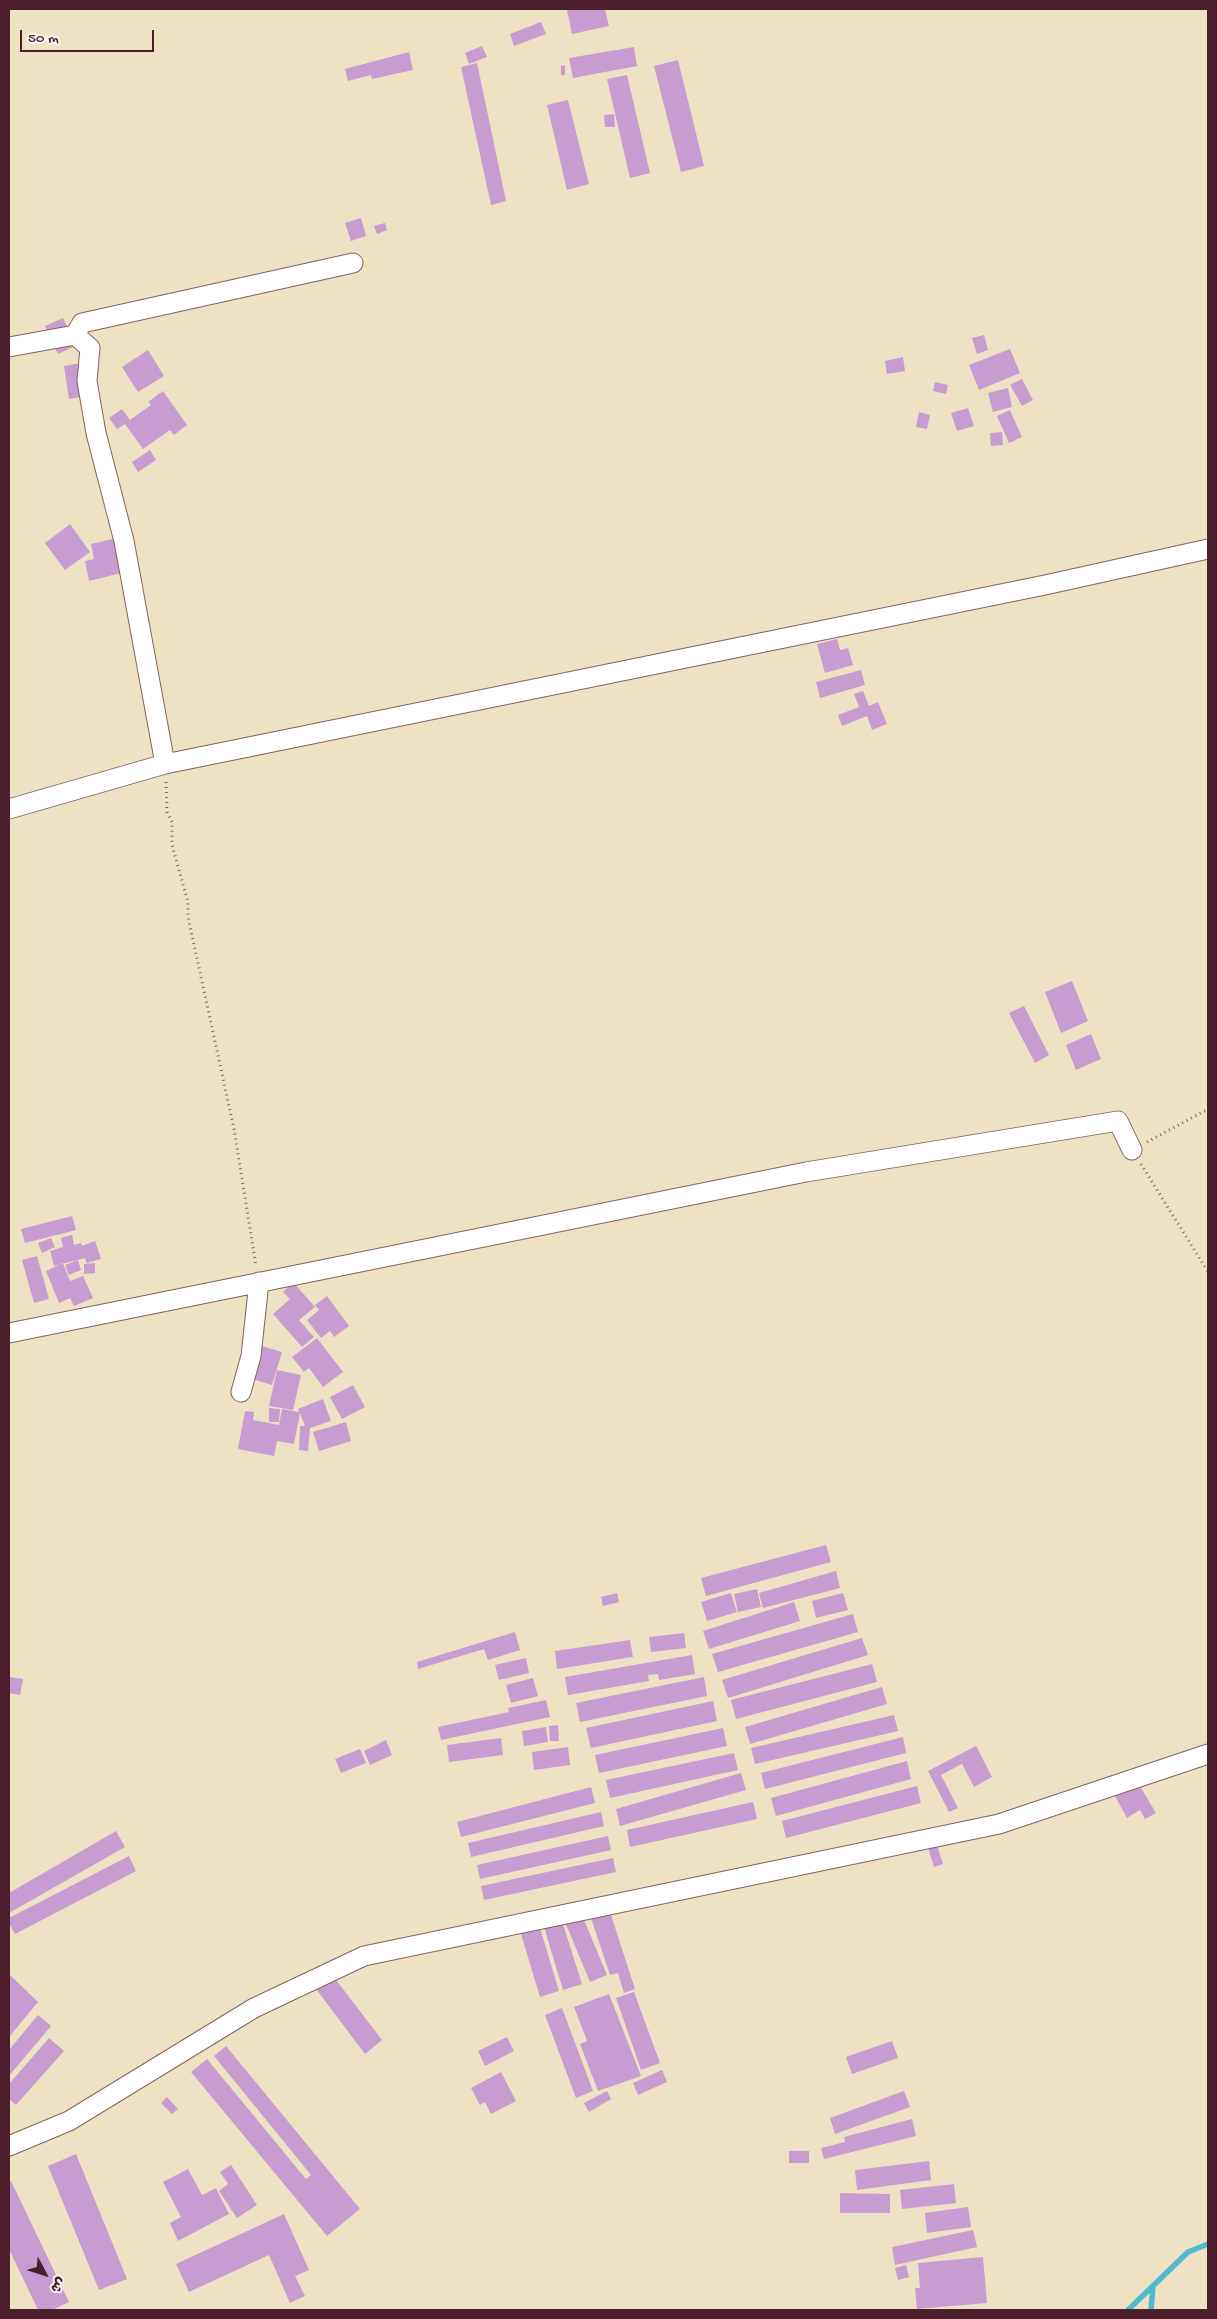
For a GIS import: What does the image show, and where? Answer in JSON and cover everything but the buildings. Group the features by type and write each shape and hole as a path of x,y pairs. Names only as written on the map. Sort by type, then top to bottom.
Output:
{"street":[{"path":"9,347 353,263"},
{"path":"78,329 90,348 87,381 96,433 124,541 165,764"},
{"path":"9,809 165,764 1045,585 1208,549"},
{"path":"9,1333 806,1172 1118,1121 1132,1150"},
{"path":"241,1392 251,1356 259,1282"},
{"path":"9,2146 69,2121 254,2008 364,1956 999,1824 1208,1754"}],"path":[{"path":"165,764 167,812 172,822 172,845 188,902 188,917 234,1129 259,1282"},
{"path":"1208,1109 1132,1150 1208,1272"}],"waterway":[{"path":"1128,2310 1188,2252 1208,2244"},
{"path":"1151,2310 1153,2286"}]}
